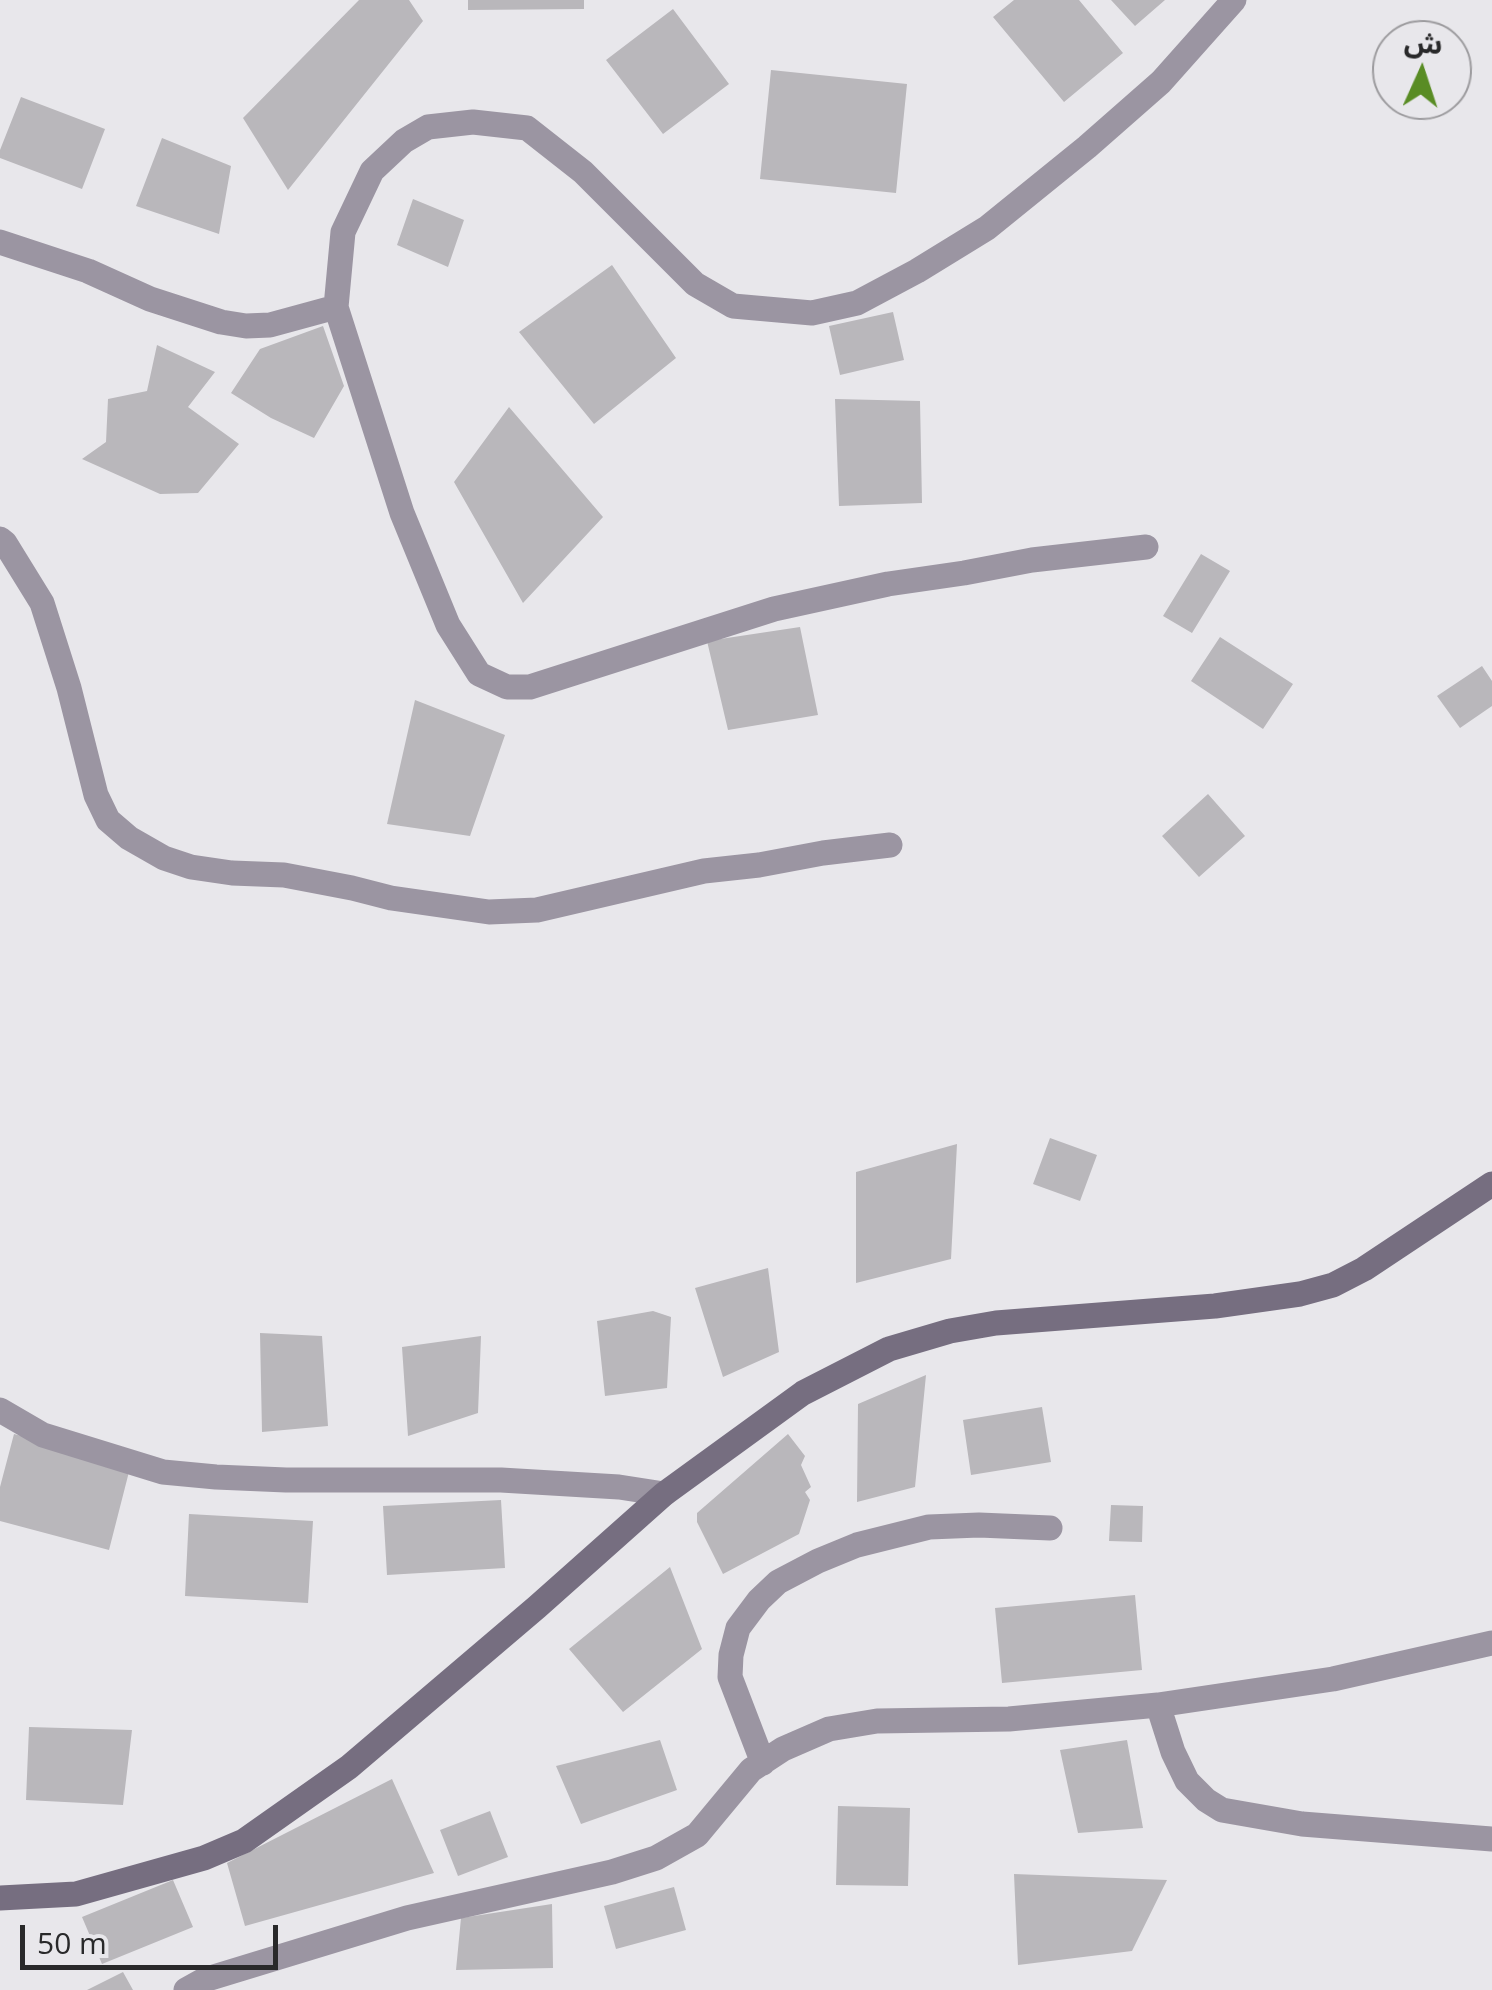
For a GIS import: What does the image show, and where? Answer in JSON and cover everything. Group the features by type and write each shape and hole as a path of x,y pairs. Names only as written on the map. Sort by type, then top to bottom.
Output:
{"street":[{"path":"1146,547 1032,560 888,584 774,609 530,688 507,687 479,674 448,625 402,513 336,307 343,232 372,171 404,142 428,127 473,122 527,128 583,172 696,284 733,306 812,314 857,302 987,228 1162,82 1234,0"},
{"path":"0,242 221,322 270,325 336,307"},
{"path":"0,540 42,604 70,688 96,795 108,820 164,858 191,867 284,875 391,898 489,912 536,910 704,871 890,846"},
{"path":"0,1898 76,1894 204,1858 244,1841 349,1767 664,1494 803,1393 889,1349 950,1331 996,1323 1215,1306 1300,1294 1333,1285 1364,1269 1492,1184"},
{"path":"0,1410 43,1435 163,1472 286,1480 500,1480 664,1494"},
{"path":"763,1763 730,1677 731,1655 738,1628 778,1582 856,1545 929,1526 1050,1528"},
{"path":"186,1990 204,1980 407,1918 612,1872 656,1858 697,1835 751,1770 783,1749 829,1728 878,1721 1009,1718 1158,1705 1333,1679 1492,1643"},
{"path":"1158,1705 1187,1781 1222,1810 1302,1824 1492,1839"}],"building":[{"path":"359,0 409,0 423,21 288,190 243,118"},
{"path":"468,0 584,0 584,9 468,10"},
{"path":"1014,0 1079,0 1123,53 1064,102 993,17"},
{"path":"1111,0 1165,0 1135,26"},
{"path":"673,9 729,84 663,134 606,60"},
{"path":"771,70 907,84 896,193 760,179"},
{"path":"21,97 105,129 82,189 0,158"},
{"path":"162,138 231,166 219,234 136,206"},
{"path":"413,199 464,220 448,267 397,245"},
{"path":"612,265 676,358 594,424 519,332"},
{"path":"893,312 904,360 840,375 829,326"},
{"path":"323,326 344,386 314,438 231,393 260,349"},
{"path":"157,345 215,372 188,407 239,444 198,493 160,494 82,459 106,442 108,399 147,391"},
{"path":"835,399 920,401 922,503 839,506"},
{"path":"509,407 603,517 523,603 454,482"},
{"path":"1201,554 1230,571 1192,633 1163,616"},
{"path":"800,627 818,715 728,730 707,641"},
{"path":"1220,637 1293,684 1263,729 1191,681"},
{"path":"1482,666 1492,681 1492,706 1460,728 1437,696"},
{"path":"415,700 505,735 470,836 387,824"},
{"path":"1208,794 1245,836 1199,877 1162,836"},
{"path":"1050,1138 1097,1155 1080,1201 1033,1184"},
{"path":"957,1144 951,1259 856,1283 856,1172"},
{"path":"768,1268 779,1352 723,1377 695,1288"},
{"path":"653,1311 671,1317 667,1388 605,1396 597,1321"},
{"path":"260,1333 322,1336 328,1426 262,1432"},
{"path":"481,1336 478,1413 408,1436 402,1347"},
{"path":"926,1375 915,1487 857,1502 858,1404"},
{"path":"1042,1407 1051,1462 971,1475 963,1420"},
{"path":"14,1434 131,1464 109,1550 0,1521 0,1487"},
{"path":"788,1434 805,1456 801,1465 811,1487 805,1492 810,1500 799,1534 723,1574 697,1522 697,1513"},
{"path":"501,1500 505,1568 387,1575 383,1506"},
{"path":"1111,1505 1143,1506 1142,1542 1109,1541"},
{"path":"189,1514 313,1521 308,1603 185,1596"},
{"path":"670,1567 702,1649 623,1712 569,1649"},
{"path":"1135,1595 1142,1670 1002,1683 995,1608"},
{"path":"29,1727 132,1730 123,1805 26,1800"},
{"path":"660,1740 677,1790 581,1824 556,1766"},
{"path":"1127,1740 1143,1828 1078,1833 1060,1750"},
{"path":"392,1779 434,1873 245,1926 227,1863"},
{"path":"838,1806 910,1808 908,1886 836,1885"},
{"path":"490,1811 508,1857 458,1876 440,1830"},
{"path":"1014,1874 1167,1880 1132,1951 1018,1965"},
{"path":"173,1880 193,1927 102,1964 82,1917"},
{"path":"674,1887 686,1930 616,1949 604,1906"},
{"path":"552,1904 553,1968 456,1970 461,1918"},
{"path":"123,1972 133,1990 87,1990"}]}
